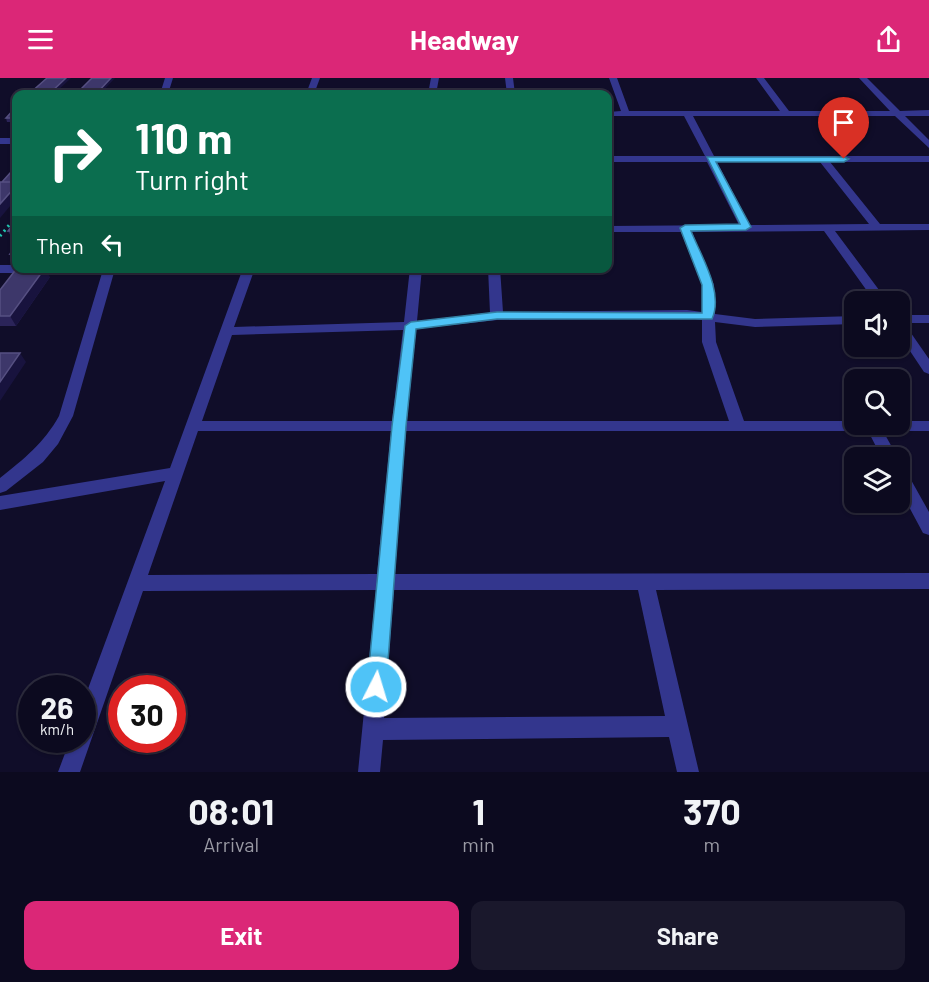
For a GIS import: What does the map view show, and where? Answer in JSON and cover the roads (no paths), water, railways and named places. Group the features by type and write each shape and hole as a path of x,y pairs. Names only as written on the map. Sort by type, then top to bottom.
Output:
{"street":[{"path":"613,78 626,114"},
{"path":"760,78 786,113"},
{"path":"862,78 929,145"},
{"path":"687,113 746,227"},
{"path":"612,114 929,113"},
{"path":"612,159 929,159"},
{"path":"823,159 877,227"},
{"path":"827,227 874,291"},
{"path":"612,229 929,227"},
{"path":"685,228 708,285 709,342 738,426"},
{"path":"0,487 37,458 53,440 66,416 108,273"},
{"path":"96,697 247,273"},
{"path":"369,772 399,426 416,273"},
{"path":"494,273 497,316"},
{"path":"227,331 411,326 497,316 687,314 755,322 844,320"},
{"path":"910,319 929,319"},
{"path":"910,341 929,369"},
{"path":"193,426 844,426"},
{"path":"910,426 929,426"},
{"path":"0,503 176,473"},
{"path":"910,493 929,528"},
{"path":"138,584 929,581"},
{"path":"645,582 688,772"},
{"path":"373,729 678,726"},
{"path":"69,772 76,753"}]}
